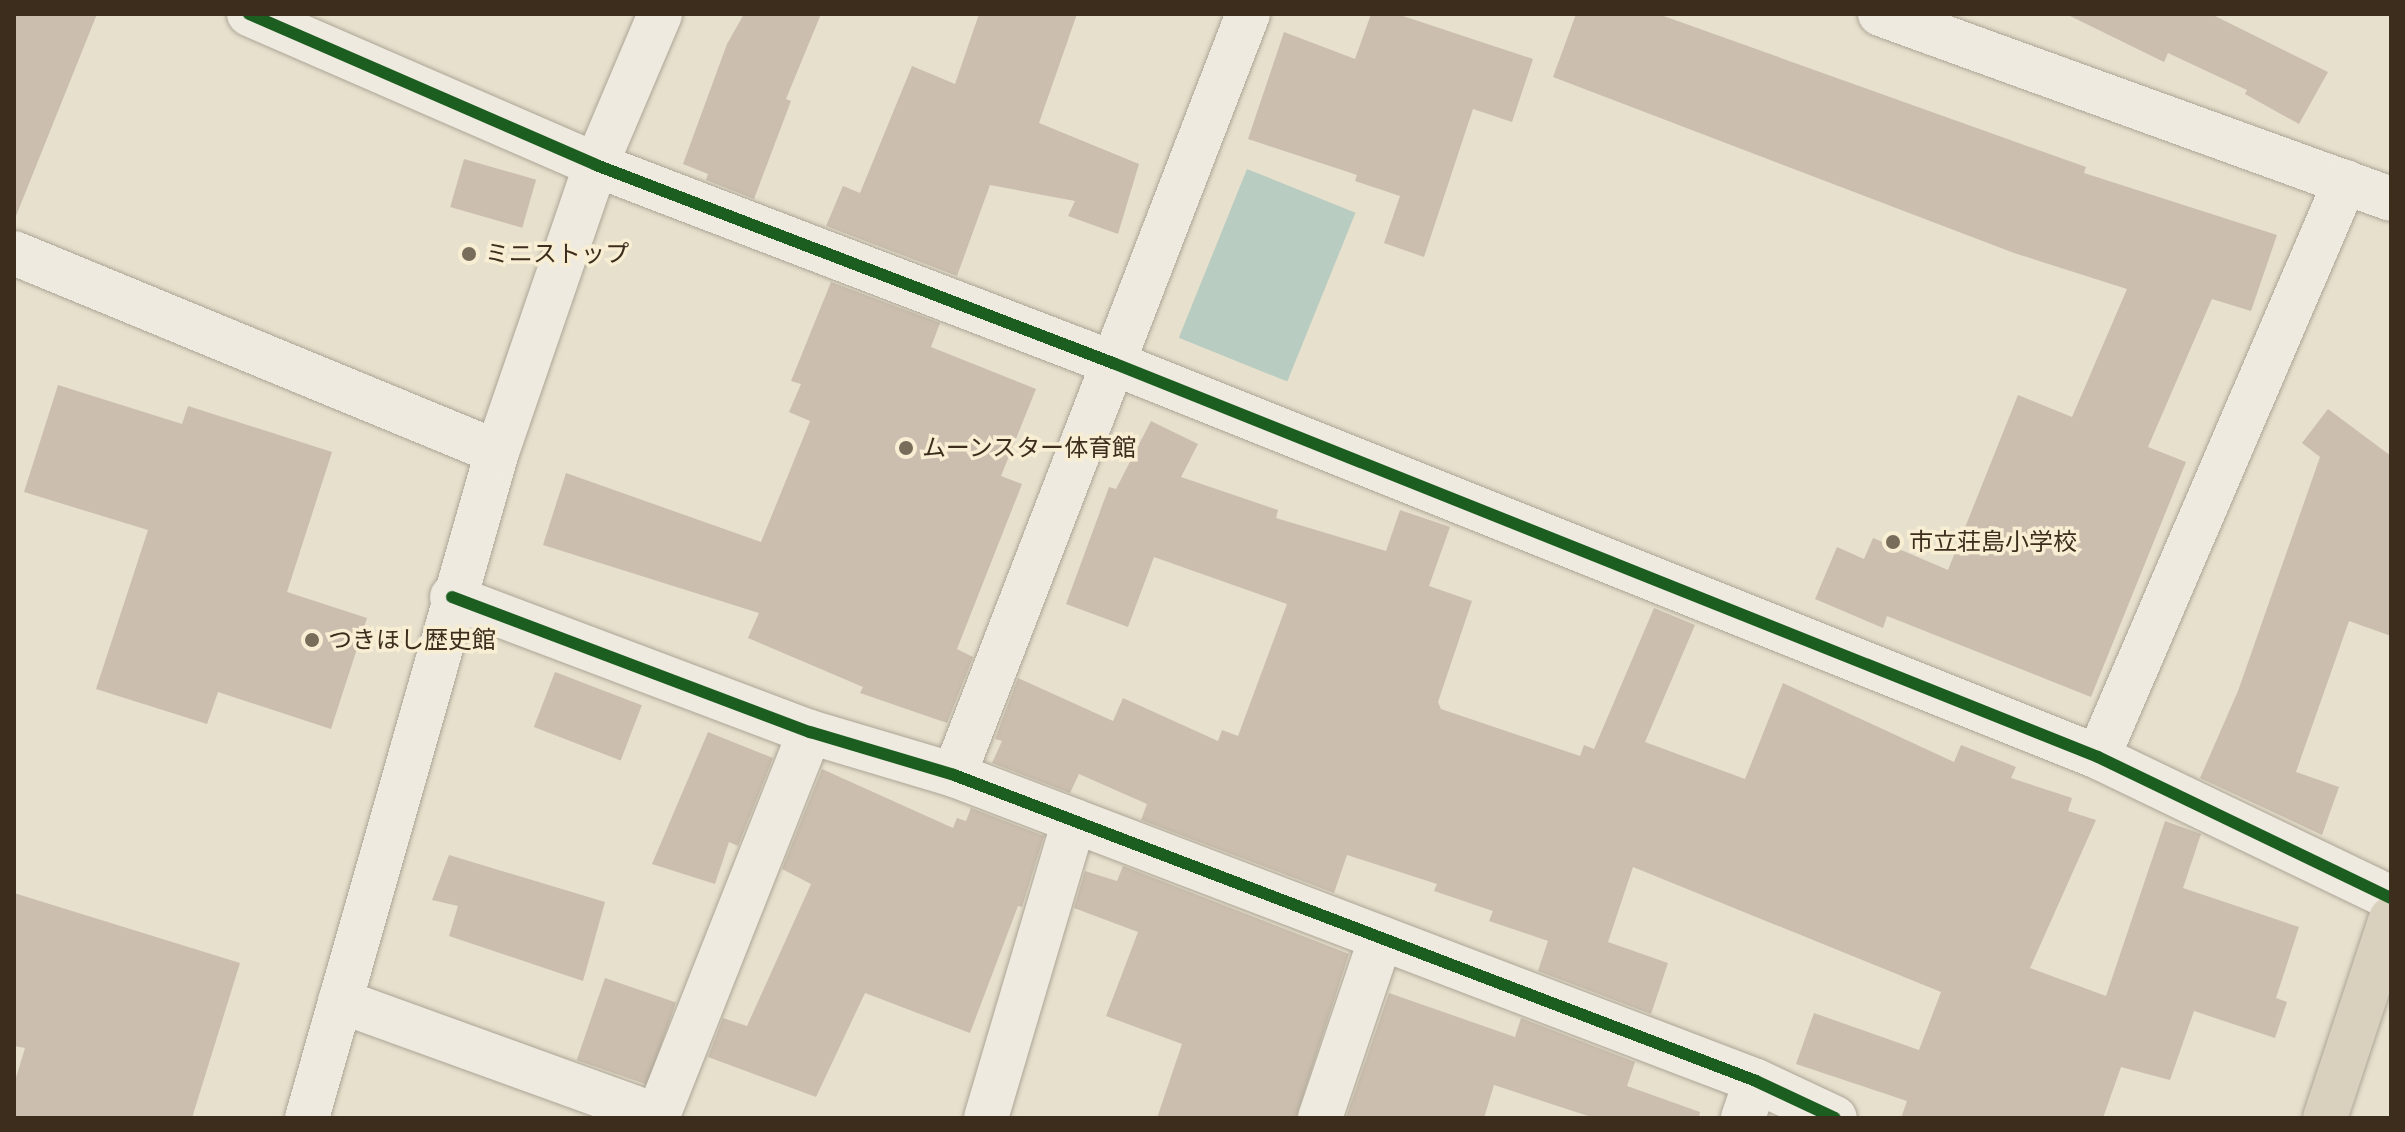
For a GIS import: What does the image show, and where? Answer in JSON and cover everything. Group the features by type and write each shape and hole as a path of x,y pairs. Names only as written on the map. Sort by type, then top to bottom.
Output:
{"highway":[{"path":"2325,1118 2391,919"}],"street":[{"path":"249,14 596,165 1113,363 2098,757 2391,898"},
{"path":"307,1118 452,597 497,452 596,165 660,14"},
{"path":"954,775 1248,14"},
{"path":"1880,14 2391,199"},
{"path":"2098,757 2345,182"},
{"path":"14,253 497,452"},
{"path":"452,597 810,732 954,775 1381,938 1750,1100 1835,1118"},
{"path":"340,1001 658,1117 810,732"},
{"path":"986,1118 1074,821"},
{"path":"1320,1118 1381,938"}],"shaded area":[{"path":"1247,169 1355,213 1287,382 1179,338"}],"building":[{"path":"14,14 97,14 16,216 14,216"},
{"path":"744,14 821,14 786,99 791,101 754,199 706,180 708,174 683,164 727,44"},
{"path":"979,14 1077,14 1039,123 1139,164 1118,234 1068,216 1075,201 990,185 957,276 826,226 843,186 860,193 912,66 955,84"},
{"path":"1371,14 1397,14 1533,59 1512,122 1473,109 1424,257 1384,243 1400,196 1355,181 1357,175 1248,139 1284,32 1355,59"},
{"path":"1576,14 1658,14 2086,167 2084,173 2277,235 2251,311 2212,299 2148,447 2186,462 2091,697 1887,616 1883,628 1815,599 1837,547 1864,559 1873,538 1948,570 2018,395 2072,417 2127,289 2014,253 1553,77"},
{"path":"2066,14 2211,14 2328,72 2299,124 2245,94 2247,90 2168,53 2164,62"},
{"path":"464,159 536,180 522,228 450,207"},
{"path":"831,282 940,323 931,347 1036,389 1001,476 1022,484 957,649 973,657 947,723 860,693 863,687 748,638 759,613 543,545 566,473 761,542 810,421 789,412 801,384 791,381"},
{"path":"58,385 182,424 188,406 332,452 287,592 367,618 331,729 218,692 207,724 96,689 148,530 24,492"},
{"path":"2328,409 2391,456 2391,636 2349,621 2296,772 2339,787 2322,835 2200,778 2238,691 2320,457 2302,443"},
{"path":"1151,421 1198,444 1181,477 1278,510 1276,518 1386,551 1400,510 1450,527 1429,586 1472,601 1438,702 1441,709 1580,756 1584,745 1594,749 1654,608 1695,625 1645,742 1745,779 1783,683 1954,762 1961,745 2016,767 2011,778 2072,798 2068,811 2096,820 2030,968 2106,996 2165,821 2201,834 2183,888 2299,927 2276,998 2287,1002 2275,1038 2194,1011 2170,1080 2121,1067 2103,1118 1901,1118 1907,1101 1796,1064 1814,1013 1919,1050 1941,992 1633,867 1608,942 1668,963 1651,1014 1538,971 1548,941 1489,921 1493,911 1434,891 1437,884 1347,855 1334,893 1141,820 1147,804 1079,774 1070,793 992,763 1002,741 995,739 1018,678 1113,721 1123,698 1218,741 1222,730 1238,736 1287,604 1154,557 1128,627 1066,604 1109,487 1116,489"},
{"path":"555,672 642,705 621,760 534,727"},
{"path":"708,732 773,758 738,846 729,842 715,884 652,864"},
{"path":"822,769 953,828 957,818 966,821 971,808 1044,836 1022,907 1018,906 970,1033 865,993 816,1097 708,1057 723,1018 747,1026 811,884 782,869"},
{"path":"449,855 605,902 583,981 449,936 458,906 432,900"},
{"path":"1123,866 1349,954 1296,1118 1157,1118 1182,1044 1106,1016 1138,932 1074,908 1085,871 1117,881"},
{"path":"14,893 240,963 192,1118 14,1118 14,1084 25,1048 14,1046"},
{"path":"605,978 676,1002 648,1085 577,1060"},
{"path":"1389,993 1515,1037 1521,1018 1635,1062 1627,1086 1700,1112 1699,1118 1594,1118 1494,1085 1484,1118 1346,1118"}],"cycle path":[{"path":"249,14 596,165 1113,363 2098,757 2391,898"},
{"path":"452,597 810,732 954,775 1756,1081 1835,1118"}],"place":[{"name":"ミニストップ","path":"469,254"},
{"name":"ムーンスター体育館","path":"906,448"},
{"name":"市立荘島小学校","path":"1893,542"},
{"name":"つきほし歴史館","path":"312,640"}]}
